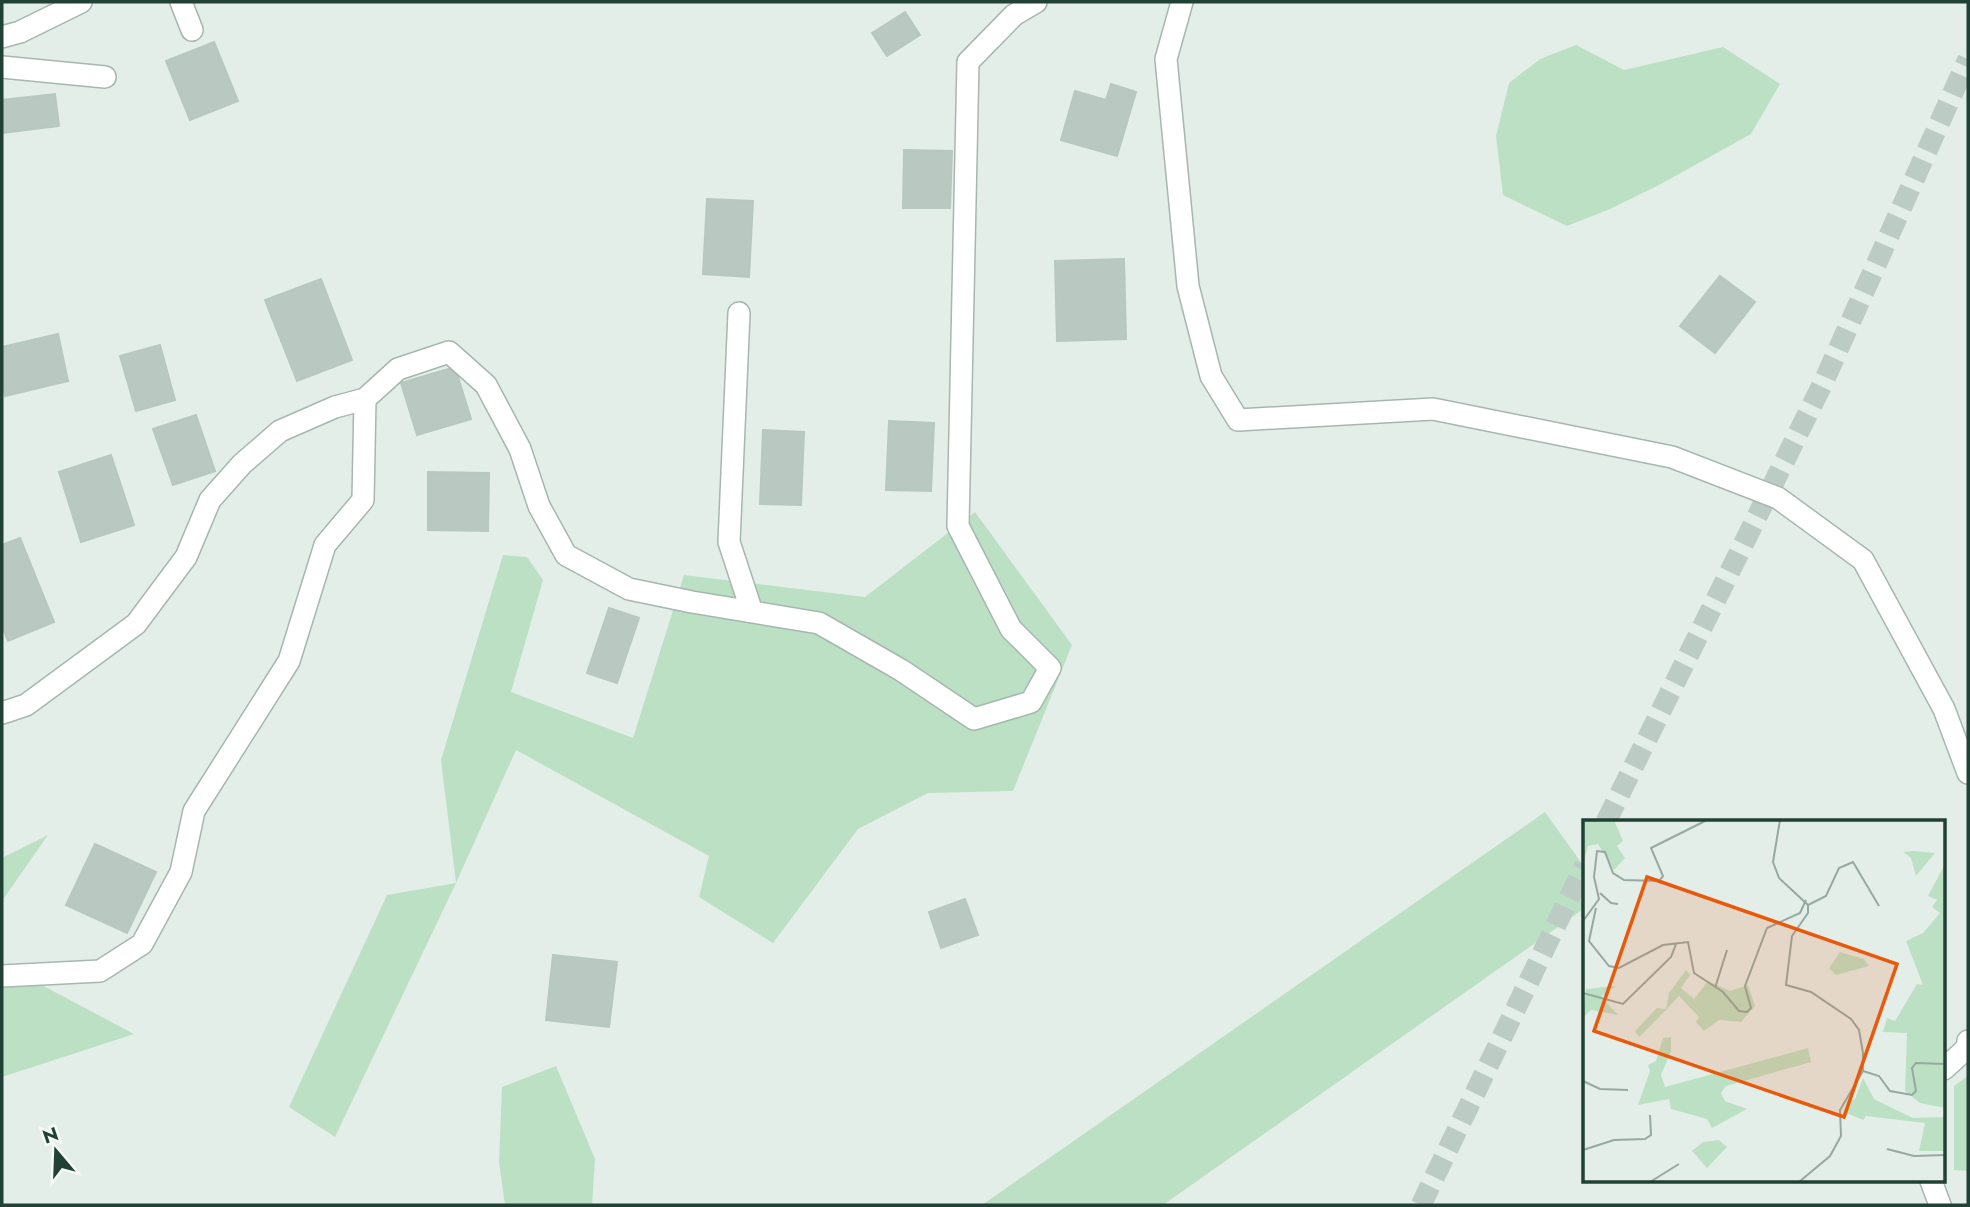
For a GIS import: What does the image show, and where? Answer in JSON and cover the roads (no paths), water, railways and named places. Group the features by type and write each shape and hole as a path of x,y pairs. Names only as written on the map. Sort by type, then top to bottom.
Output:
{"street":[{"path":"2,37 20,32 81,2"},
{"path":"181,2 192,30"},
{"path":"2,713 26,705 136,624 186,558 210,500 242,464 280,431 335,407 365,399 398,369 449,352 486,385 520,449 539,506 566,555 629,589 819,623 901,670 974,719 1031,702 1049,668 1011,629 958,526 968,62 1014,15 1036,2"},
{"path":"1182,2 1166,59 1188,286 1211,376 1238,419 1433,409 1672,457 1778,498 1863,560 1944,709 1968,773"},
{"path":"2,67 105,78"},
{"path":"739,313 729,542 752,612"},
{"path":"2,976 100,971 142,944 181,872 194,811 289,661 325,545 363,500 365,399"},
{"path":"1946,1067 1967,1048 1968,1041"},
{"path":"1931,1182 1940,1205"}],"tunnel":[{"path":"1607,820 1824,381 1968,59"},
{"path":"1421,1205 1583,869"}]}
